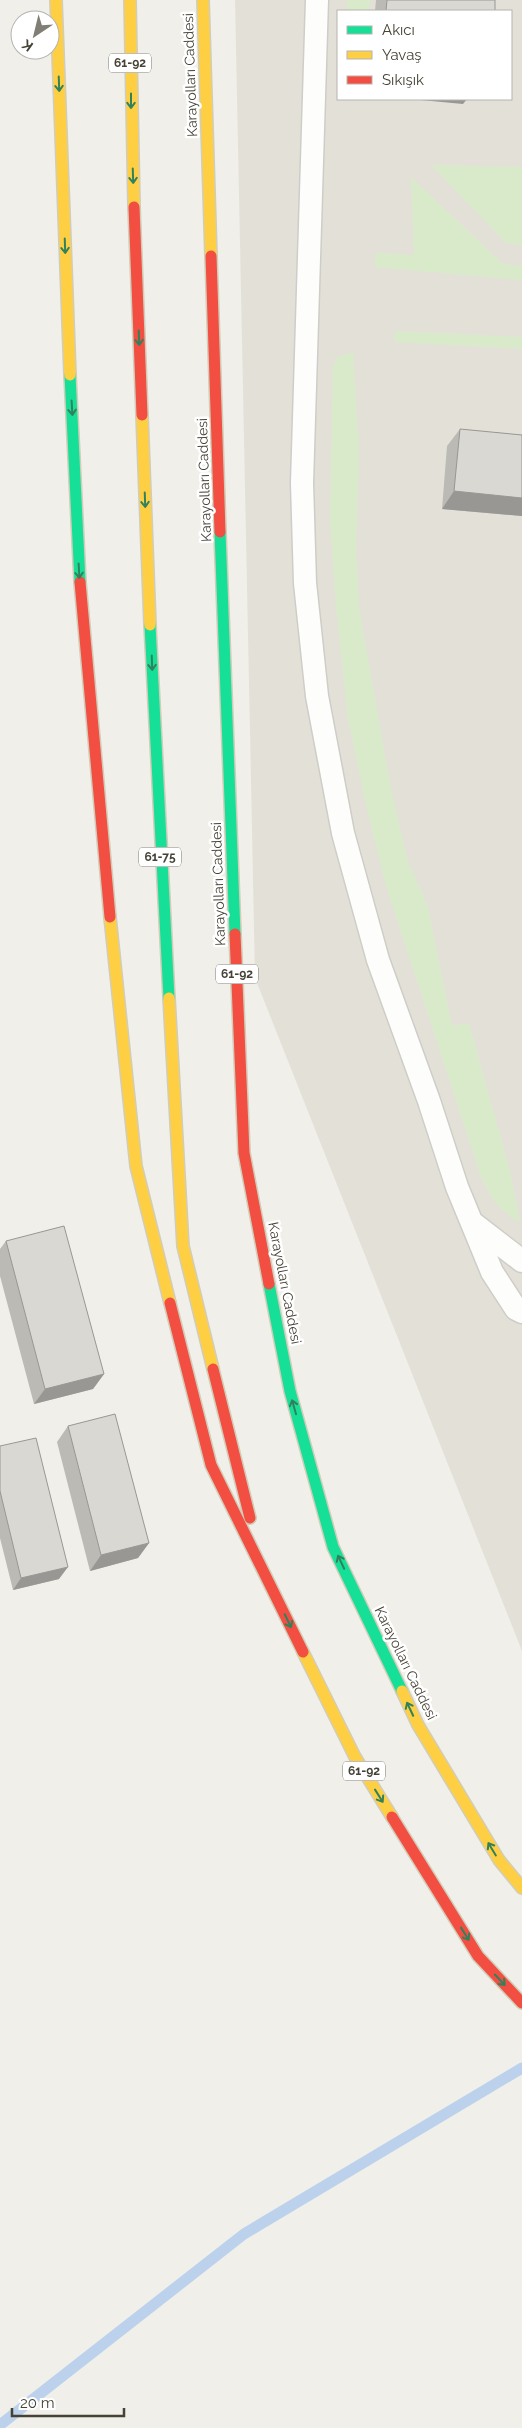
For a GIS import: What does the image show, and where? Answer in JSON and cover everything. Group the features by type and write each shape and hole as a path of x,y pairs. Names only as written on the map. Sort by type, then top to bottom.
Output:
{"main road":[{"name":"61-92","path":"56,0 80,591 99,806 136,1166 211,1465 356,1757 478,1956 522,2003"},
{"name":"61-92","path":"130,0 131,127"},
{"name":"Karayolları Caddesi","path":"203,0 226,710 244,1153 290,1391 333,1547 418,1725 499,1860 522,1888"},
{"name":"61-75","path":"131,127 157,794 183,1246 267,1577"}],"lane":[{"path":"317,0 302,483 305,583 317,696 343,833 378,960 471,1222 492,1272 516,1309 522,1312"},
{"path":"471,1222 522,1261"}],"shaded area":[{"path":"235,0 522,0 522,1651 255,978"}],"green space":[{"path":"347,0 370,0 369,10 347,10"},
{"path":"431,165 522,167 522,245 506,243"},
{"path":"411,177 503,264 522,266 522,280 375,267 375,253 414,255"},
{"path":"395,331 522,337 522,349 394,342"},
{"path":"353,352 359,448 356,547 359,608 390,784 407,859 428,907 452,1026 469,1023 510,1171 520,1222 512,1218 496,1203 481,1177 386,886 366,805 348,719 336,606 330,520 333,366 338,357"}],"building":[{"path":"387,0 495,0 495,10 386,10"},
{"path":"460,429 522,435 522,498 454,491"},
{"path":"64,1226 104,1374 45,1389 6,1241"},
{"path":"115,1414 149,1543 101,1555 68,1426"},
{"path":"36,1438 68,1567 21,1578 0,1491 0,1446"}],"waterway":[{"path":"0,2425 244,2234 522,2068"}],"traffic: fast":[{"path":"70,375 80,582"},
{"path":"220,532 235,934"},
{"path":"150,625 169,998"},
{"path":"269,1284 290,1391 333,1547 402,1691"}],"traffic: slow":[{"path":"56,0 70,375"},
{"path":"130,0 134,207"},
{"path":"203,0 211,256"},
{"path":"142,415 150,625"},
{"path":"110,917 136,1166 170,1303"},
{"path":"169,998 183,1246 213,1369"},
{"path":"303,1652 355,1757 392,1817"},
{"path":"402,1691 418,1725 499,1860 522,1888"}],"traffic: jam":[{"path":"134,207 142,415"},
{"path":"211,256 220,532"},
{"path":"80,582 110,917"},
{"path":"235,934 244,1153 269,1284"},
{"path":"170,1303 211,1465 303,1652"},
{"path":"213,1369 250,1518"},
{"path":"392,1817 478,1956 522,2003"}]}
